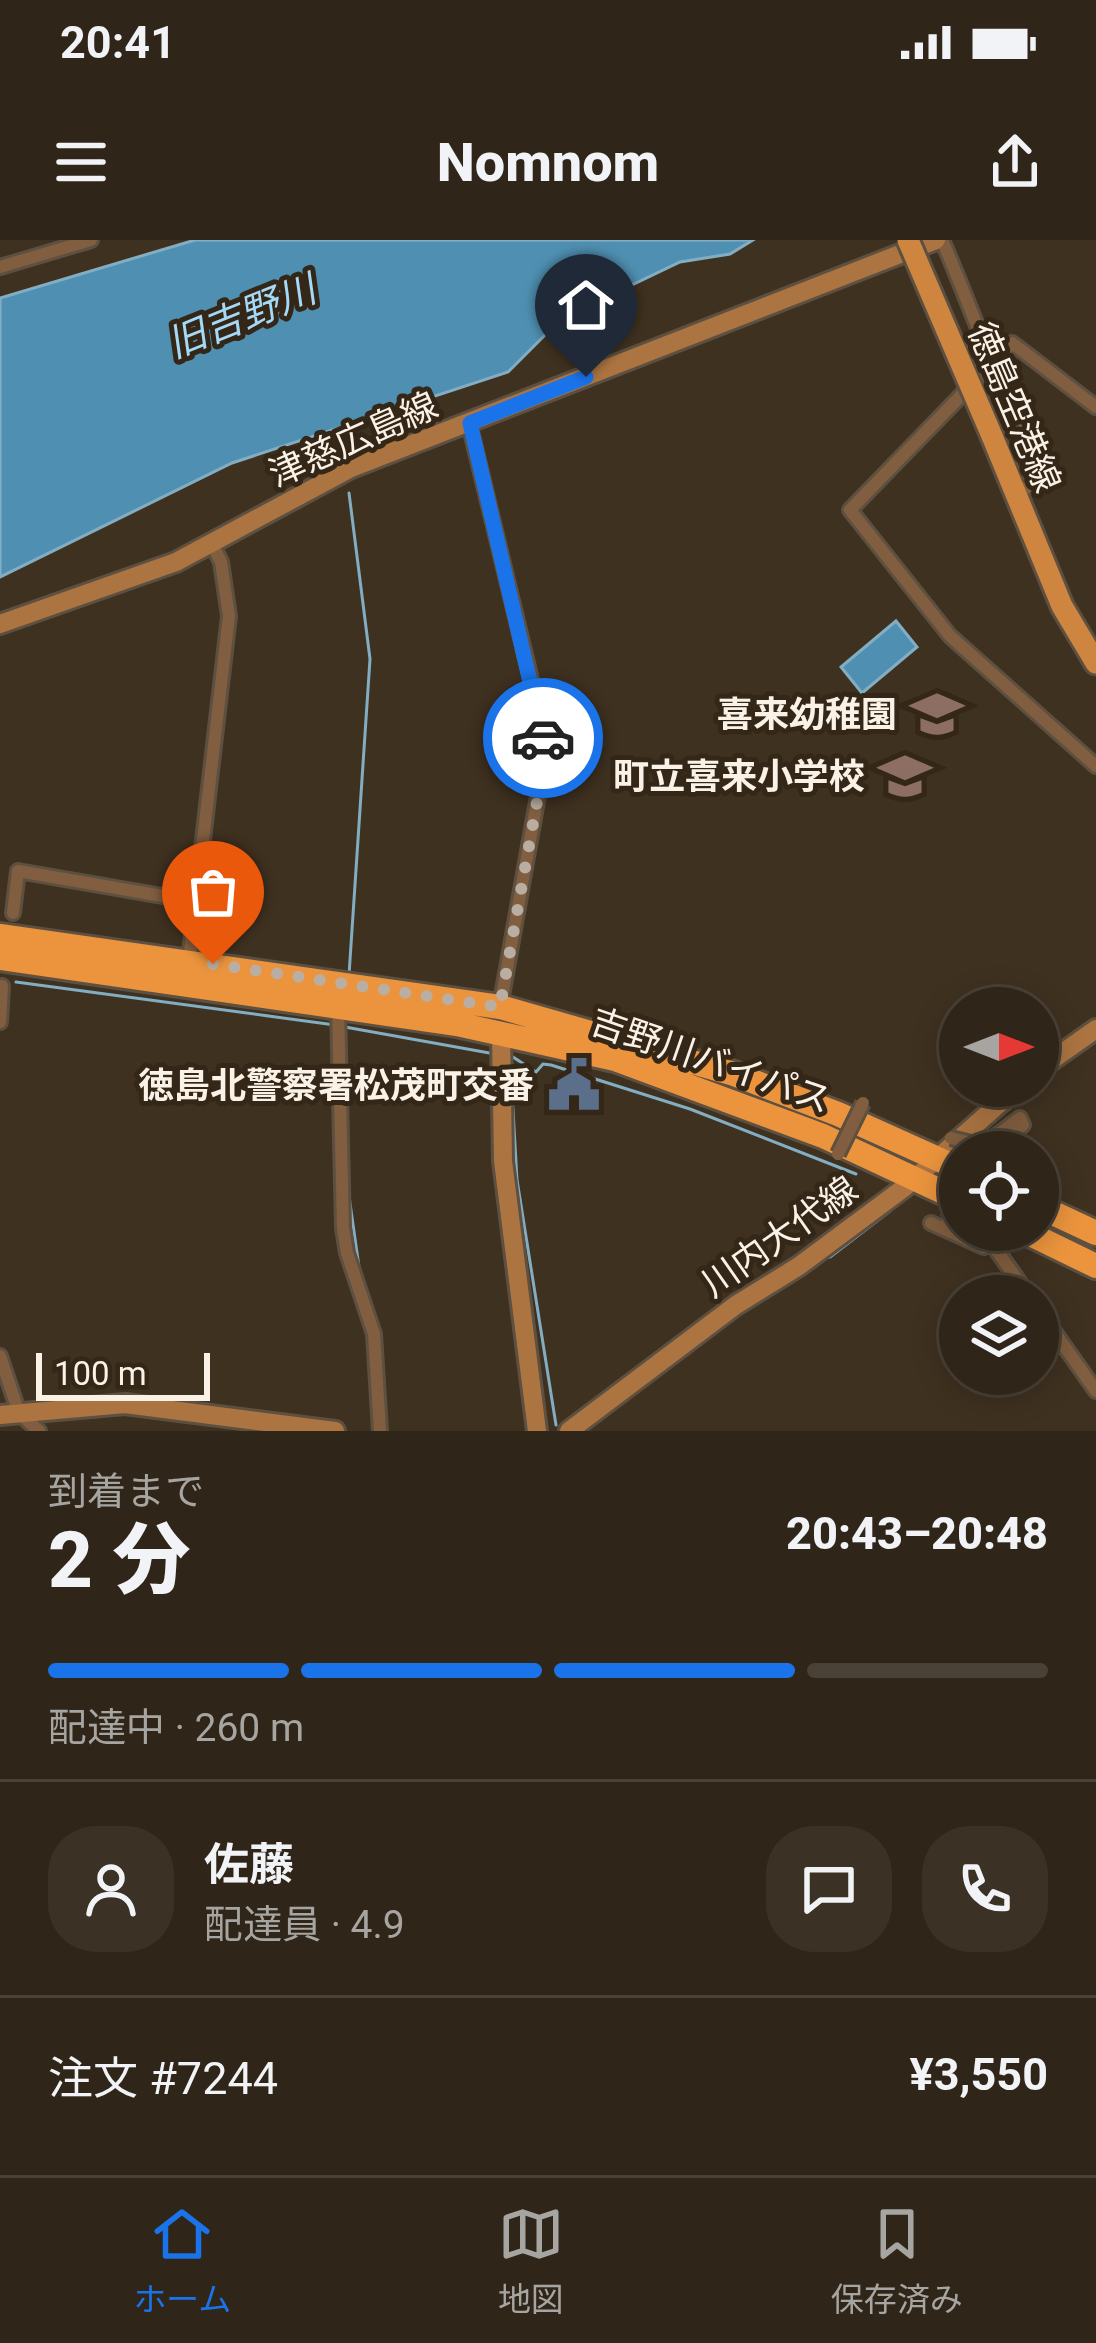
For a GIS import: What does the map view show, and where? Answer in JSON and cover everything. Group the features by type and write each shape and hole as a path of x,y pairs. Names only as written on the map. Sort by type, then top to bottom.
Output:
{"highway":[{"name":"吉野川バイパス","path":"0,936 189,961 501,1020 734,1074 939,1151"},
{"name":"吉野川バイパス","path":"0,958 338,1006 501,1020 823,1136 939,1188"},
{"path":"1059,1216 1096,1234"},
{"path":"1059,1248 1096,1266"}],"main road":[{"name":"徳島空港線","path":"908,240 1062,606 1096,663"},
{"name":"津慈広島線","path":"0,624 176,562 352,468 939,240"},
{"path":"501,1020 503,1161 537,1431"},
{"path":"1059,1055 1096,1029"},
{"name":"川内大代線","path":"973,1131 998,1107"},
{"name":"川内大代線","path":"569,1431 939,1162"},
{"path":"10,1414 125,1404 249,1425 335,1431"}],"street":[{"path":"0,267 91,240"},
{"path":"939,240 992,363 1040,456 1040,475 1017,496"},
{"path":"1096,407 1012,344 850,510 950,636 1096,766"},
{"path":"470,423 543,729 543,768 501,1020"},
{"path":"189,961 230,616 221,562 212,544"},
{"path":"13,913 18,871 197,902"},
{"path":"0,1022 2,986"},
{"path":"338,1006 344,1228 347,1253 374,1334 380,1431"},
{"path":"838,1154 863,1103"},
{"path":"931,1223 939,1226"},
{"path":"1059,1339 1096,1391"},
{"path":"0,1356 10,1414 39,1431"}],"water":[{"name":"旧吉野川","path":"195,240 753,240 730,254 680,262 561,319 508,372 232,463 0,577 0,298"},
{"path":"896,621 917,647 862,693 841,667"}],"waterway":[{"path":"349,493 370,659 349,975"},
{"path":"16,982 335,1025"},
{"path":"345,1027 495,1054"},
{"path":"510,1057 517,1180 556,1425"},
{"path":"513,1057 536,1072 543,1064 551,1065 690,1109 856,1174"},
{"path":"982,1131 1011,1107"},
{"path":"348,1189 360,1274"},
{"path":"830,1257 890,1211"},
{"path":"1007,1252 1023,1275"},
{"path":"1059,1326 1096,1379"}],"way so far":[{"path":"213,964 500,1007 543,768 543,738"}],"place":[{"name":"喜来幼稚園","path":"937,714"},
{"name":"町立喜来小学校","path":"905,776"},
{"name":"徳島北警察署松茂町交番","path":"574,1085"}],"route":[{"path":"543,738 470,423 586,377"}]}
